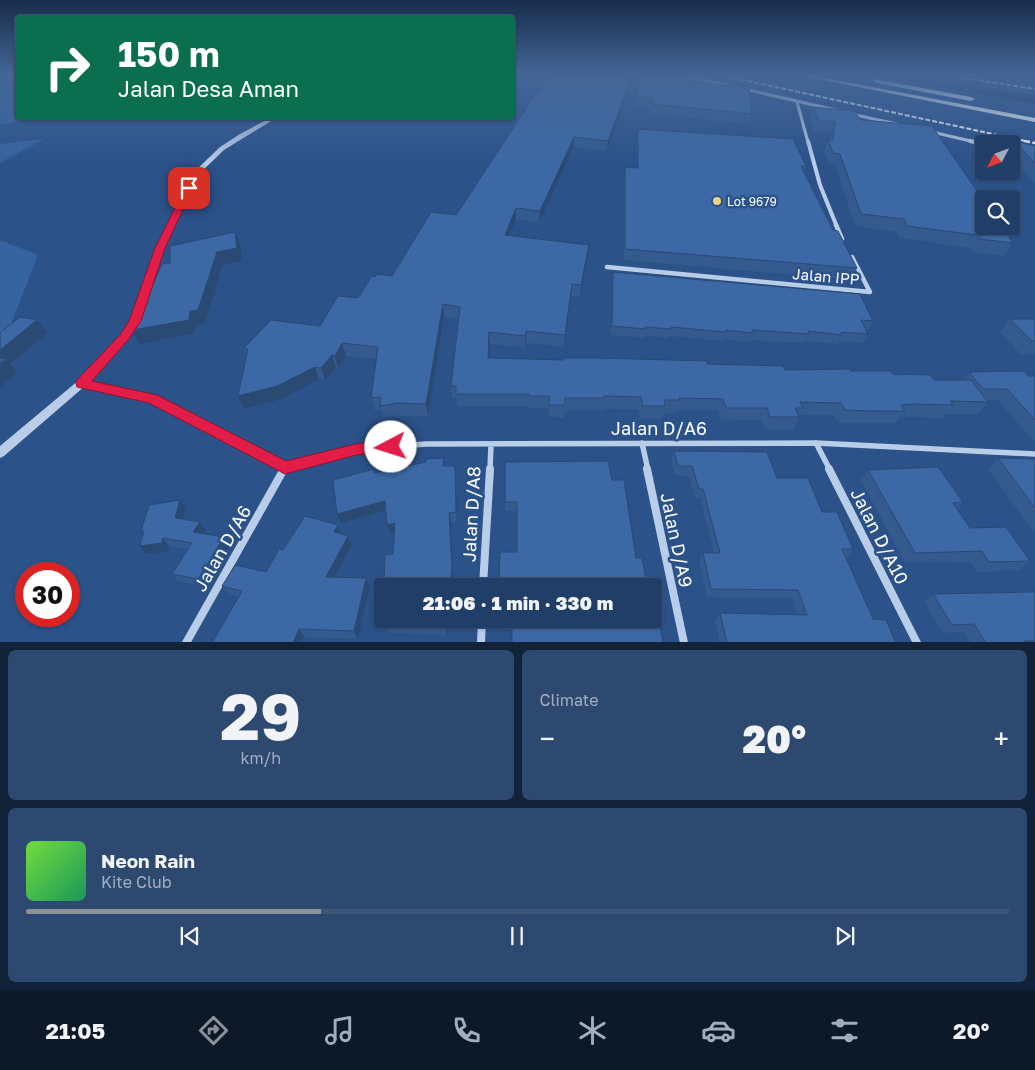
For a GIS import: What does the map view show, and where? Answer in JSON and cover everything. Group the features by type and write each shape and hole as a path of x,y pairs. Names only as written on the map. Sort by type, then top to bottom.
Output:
{"highway":[{"path":"945,105 1035,126"},
{"path":"957,105 1035,118"},
{"path":"968,105 1035,118"},
{"path":"1003,105 1019,108"}],"street":[{"path":"798,105 820,185 845,244"},
{"path":"811,105 840,111"},
{"path":"849,113 902,125"},
{"path":"0,453 82,383 124,337 135,321 160,248 196,173 238,136 269,120"},
{"path":"930,131 975,142"},
{"name":"Jalan IPP","path":"607,267 870,292 849,252"},
{"path":"82,383 152,399 285,467"},
{"name":"Jalan D/A9","path":"642,443 684,642"},
{"name":"Jalan D/A6","path":"186,642 285,467 356,450 426,444 816,443 1035,454"},
{"name":"Jalan D/A10","path":"816,443 917,642"},
{"name":"Jalan D/A8","path":"484,578 491,444"},
{"path":"481,642 482,628"}],"shaded area":[{"path":"0,105 15,105 15,120 20,120 0,125"},
{"path":"44,139 0,163 0,144"},
{"path":"0,240 38,255 8,332 0,338"}],"building":[{"path":"529,105 621,105 608,141 574,137 540,211 516,208 505,235 589,245 581,285 572,284 565,335 526,331 525,336 489,332 488,358 564,360 563,358 598,358 707,361 707,364 783,366 785,370 850,369 851,371 891,371 893,374 930,375 934,380 971,380 988,402 950,401 953,405 913,404 901,405 905,411 874,411 845,410 841,403 800,402 803,408 795,408 799,417 770,417 767,408 726,408 723,399 679,398 680,400 664,400 665,406 643,406 641,397 604,396 604,398 565,398 565,405 549,405 549,396 529,396 529,394 456,394 456,386 451,386 460,307 443,304 426,404 398,403 380,406 381,397 371,398 378,347 342,343 335,356 332,355 321,368 315,367 277,386 238,396 248,349 244,348 271,320 320,326 338,296 358,298 372,276 375,277 377,274 392,276 431,212 456,215"},
{"path":"662,105 751,105 752,114"},
{"path":"813,107 854,111 861,120 932,126 976,190 975,235 907,226 904,219 861,214 840,154 833,153 828,140 833,140 835,122 818,120"},
{"path":"638,129 793,139 806,166 801,166 833,230 838,231 857,268 625,249 625,167 638,168"},
{"path":"1020,142 1035,146 1035,163 1020,147"},
{"path":"235,232 237,248 217,252 198,310 190,311 189,320 132,330 138,308 143,307 162,264 170,263 170,246"},
{"path":"977,235 1007,235 1013,243 980,239"},
{"path":"613,272 860,294 873,321 861,320 868,334 841,332 842,335 808,331 809,334 752,330 752,333 671,327 671,329 645,327 646,329 612,326"},
{"path":"20,317 37,320 0,350 0,333"},
{"path":"1010,319 1035,319 1035,341 1032,341"},
{"path":"0,358 6,359 0,364"},
{"path":"1024,371 1028,376 1035,376 1035,420 1007,389 983,389 969,372"},
{"path":"674,451 767,452 777,478 808,478 822,512 837,512 853,549 842,549 873,619 886,620 896,642 727,642 720,613 807,615 798,590 711,589 703,553 720,553 703,489 699,489 692,466 678,466"},
{"path":"444,458 443,466 455,466 456,512 449,513 451,578 384,578 385,555 393,554 395,523 387,525 385,501 337,514 333,480 374,469 374,473 426,462 426,459"},
{"path":"998,458 1035,459 1035,508"},
{"path":"608,461 612,480 624,480 636,558 642,558 646,578 499,578 500,552 517,552 517,502 505,502 505,462"},
{"path":"938,467 963,502 953,503 970,528 1006,527 1030,561 989,562 982,551 915,553 868,470"},
{"path":"180,500 175,518 200,522 193,532 224,537 198,579 172,574 192,543 163,538 162,543 140,546 144,531 141,531 149,505"},
{"path":"305,516 338,525 334,532 348,536 326,577 366,578 354,631 299,629 293,642 213,642 242,591 222,586 235,565 266,572 279,549 283,550"},
{"path":"1035,592 1035,641 985,642 974,624 952,625 933,594"},
{"path":"512,628 660,628 663,642 512,642"}],"railway":[{"path":"859,105 1030,142"},
{"path":"1024,141 1035,143"}],"place":[{"name":"Lot 9679","path":"717,201"}],"route":[{"path":"189,188 160,248 135,321 101,364 82,383 152,399 285,467 356,450 391,447"}]}
